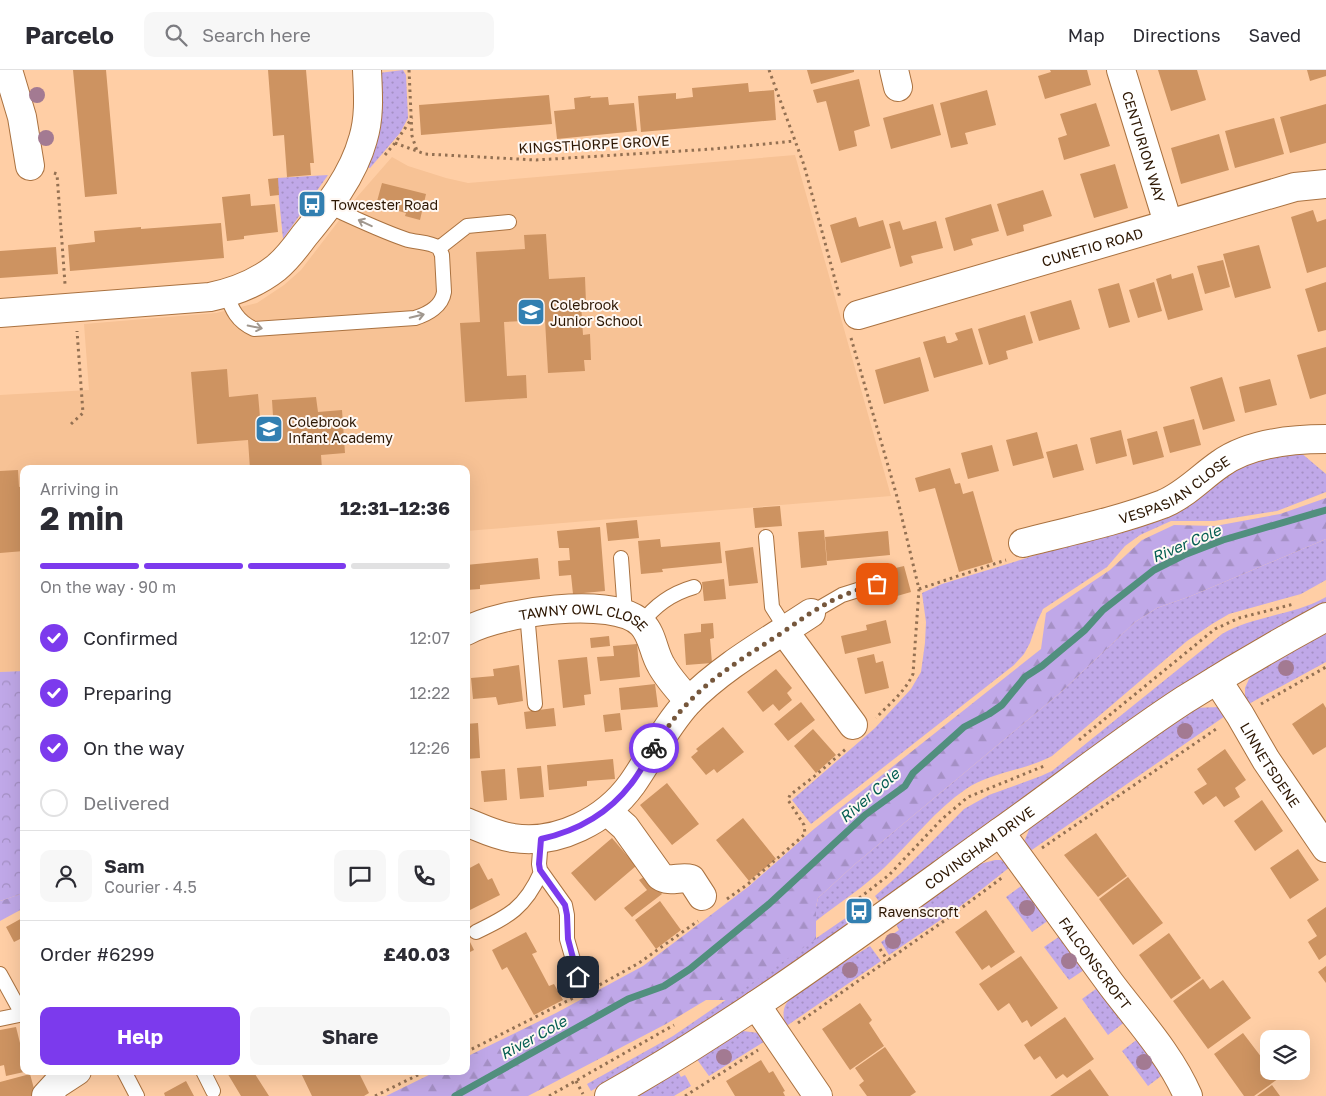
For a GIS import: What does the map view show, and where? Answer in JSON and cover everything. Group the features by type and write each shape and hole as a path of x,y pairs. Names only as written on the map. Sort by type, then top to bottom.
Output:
{"street":[{"path":"8,70 22,117 30,166"},
{"path":"0,313 210,297 253,283 277,267 293,251 328,206 357,158 364,138 367,120 369,96 367,70"},
{"name":"CENTURION WAY","path":"1121,70 1168,223"},
{"name":"CUNETIO ROAD","path":"858,315 1295,187 1326,184"},
{"name":"VESPASIAN CLOSE","path":"1023,543 1115,520 1164,503 1178,496 1220,464 1250,450 1295,440 1326,439"},
{"name":"TAWNY OWL CLOSE","path":"470,628 508,616 573,609 596,609 633,618 649,634 660,665 689,701"},
{"path":"470,823 511,838 541,839 577,828 607,810 631,784 663,734 689,701 747,655 811,613"},
{"name":"COVINGHAM DRIVE","path":"609,1096 756,1004 889,912 1182,701 1326,617"},
{"path":"785,630 853,725"},
{"name":"LINNETSDENE","path":"1217,680 1266,760 1326,848"},
{"path":"607,810 624,827 660,876 666,880 691,879 702,896"},
{"name":"FALCONSCROFT","path":"1000,832 1152,1038 1174,1069 1188,1096"},
{"path":"756,1004 818,1096"},
{"path":"46,1096 57,1084 71,1075"}],"lane":[{"path":"226,293 232,311 237,318 254,329 415,318 431,310 443,298 442,255 439,248 434,244 408,240 380,230 328,206"},
{"path":"439,248 467,226 509,222"},
{"path":"766,537 772,607 785,630"},
{"path":"621,558 633,618 649,613 678,593 694,587"},
{"path":"811,613 842,595 877,584"},
{"path":"527,613 535,704"},
{"path":"541,839 539,864 541,872 565,905 568,939 578,977"},
{"path":"476,932 513,913 529,896 541,872"},
{"path":"0,974 20,1009"},
{"path":"0,1019 20,1015"},
{"path":"126,1075 137,1096"},
{"path":"205,1075 214,1091"}],"path":[{"path":"409,70 412,136 417,152"},
{"name":"KINGSTHORPE GROVE","path":"395,143 424,154 536,160 713,149 796,141"},
{"path":"919,589 1012,558 1023,543"},
{"path":"1074,744 1215,629 1239,618 1297,603"},
{"path":"848,908 889,874 942,819 968,797 1050,763"},
{"path":"549,1096 674,1025"},
{"path":"375,1096 418,1075"},
{"path":"576,1081 584,1096"}],"shaded area":[{"path":"795,155 891,496 470,531 470,465 20,465 20,671 0,672 0,395 89,390 84,324 216,313 257,303 284,285 301,270 357,197 392,157 408,166 468,183"}],"green space":[{"path":"403,70 406,75 408,118 400,133 370,168 364,166 379,73"},
{"path":"328,175 283,239 277,178"},
{"path":"1300,452 1326,474 1326,492 1277,511 1214,521 1171,521 1140,535 1125,546 1107,567 1043,609 1030,643 1024,654 1014,665 811,824 792,800 875,728 911,689 921,672 925,643 926,622 922,593 942,584 1157,518 1249,462"},
{"path":"1326,498 1326,539 1191,596 1157,608 1135,622 1060,693 854,865 818,898 816,907 816,939 727,1000 706,1000 666,1024 528,1096 386,1096 429,1075 470,1075 470,1055 556,1013 643,966 748,887 814,829 1041,649 1046,613 1110,570 1142,540 1174,525 1215,526 1280,514"},
{"path":"1326,539 1326,580 1301,594 1229,614 1212,624 1187,641 1052,756 1031,765 985,779 955,797 877,874 816,921 818,898 854,865 1060,693 1135,622 1157,608 1191,596"},
{"path":"1326,597 1326,603 1256,642 881,904 875,896 902,872 964,809 989,795 1052,771 1222,634 1247,623 1300,608"},
{"path":"1326,631 1326,662 1245,706 1245,688 1249,679 1260,666"},
{"path":"20,671 20,894 0,901 0,672"},
{"path":"1220,707 1228,714 1026,854 1024,842 1031,825 1193,708"},
{"path":"1001,860 1010,867 958,908 889,955 881,942 899,930 896,924 976,865"},
{"path":"1024,884 1049,920 1032,932 1006,897"},
{"path":"20,894 20,910 0,921 0,901"},
{"path":"850,915 854,922 751,992 665,1048 591,1091 587,1084 673,1036"},
{"path":"1063,934 1087,968 1069,980 1044,947"},
{"path":"870,946 881,961 785,1027 784,1008 788,1000 796,992"},
{"path":"1100,986 1126,1021 1108,1035 1082,999"},
{"path":"743,1031 766,1034 770,1038 709,1076 696,1058 723,1039"},
{"path":"1139,1038 1165,1073 1148,1086 1122,1051"},
{"path":"677,1070 681,1077 685,1075 691,1086 674,1096 631,1096"}],"building":[{"path":"73,70 106,70 117,194 85,197"},
{"path":"268,70 306,70 314,163 310,163 311,175 287,177 284,135 273,136"},
{"path":"807,70 854,70 854,72 811,84"},
{"path":"1050,70 1087,70 1091,85 1045,99 1038,76 1051,72"},
{"path":"1158,70 1197,70 1206,100 1171,111"},
{"path":"1307,70 1326,70 1326,76 1310,81"},
{"path":"859,79 870,126 854,131 857,146 839,151 826,101 817,103 813,90"},
{"path":"748,83 749,92 774,90 776,120 641,132 638,96 676,93 676,99 693,97 692,88"},
{"path":"987,90 996,125 965,133 968,144 951,148 940,103"},
{"path":"549,95 552,124 421,135 419,105"},
{"path":"591,96 590,98 608,97 609,105 634,103 637,131 557,139 554,111 575,109 574,98"},
{"path":"1096,103 1110,146 1064,160 1058,138 1067,135 1060,114"},
{"path":"933,104 941,135 891,149 883,118"},
{"path":"1326,104 1326,143 1290,153 1280,117"},
{"path":"1274,118 1284,154 1235,168 1225,131"},
{"path":"1219,134 1229,170 1181,184 1171,148"},
{"path":"1115,164 1128,208 1094,218 1080,174"},
{"path":"278,178 279,195 270,196 268,179"},
{"path":"382,183 426,194 420,220 405,216 406,213 376,205"},
{"path":"1043,190 1052,216 1023,225 1024,231 1007,236 997,204"},
{"path":"250,194 251,206 275,204 278,232 244,236 244,239 227,241 222,197"},
{"path":"991,204 999,231 971,239 973,245 954,251 945,218"},
{"path":"1313,210 1317,222 1326,219 1326,267 1307,273 1291,217"},
{"path":"856,217 859,227 883,220 891,248 841,263 830,225"},
{"path":"900,221 903,230 936,221 943,248 911,256 913,263 900,267 889,224"},
{"path":"221,223 224,258 70,271 68,245 95,242 94,231"},
{"name":"Colebrook Junior School","path":"546,234 549,279 585,277 586,303 581,304 583,335 590,334 591,360 584,360 585,371 548,373 545,320 504,322 507,376 526,375 527,398 465,402 460,323 480,322 476,252 525,249 524,235"},
{"path":"1259,245 1271,288 1235,298 1223,254"},
{"path":"56,247 58,274 0,278 0,251"},
{"path":"1223,260 1230,287 1205,294 1197,266"},
{"path":"1193,273 1203,310 1168,320 1156,279 1171,274 1172,279"},
{"path":"1154,282 1162,311 1138,318 1129,290"},
{"path":"1326,282 1326,330 1318,332 1305,289"},
{"path":"1119,283 1130,322 1109,328 1098,289"},
{"path":"1071,300 1080,329 1039,341 1030,312"},
{"path":"1025,315 1033,343 1006,351 1008,359 989,365 978,329"},
{"path":"972,328 983,364 934,378 923,342 945,336 947,343 950,343 958,340 955,333"},
{"path":"1326,347 1326,394 1310,399 1297,355"},
{"path":"920,357 929,391 884,404 875,370"},
{"name":"Colebrook Infant Academy","path":"227,369 229,397 258,394 260,417 273,416 272,400 316,397 318,412 342,410 345,453 321,455 322,465 250,465 248,440 197,444 191,372"},
{"path":"1222,377 1235,421 1203,430 1190,387"},
{"path":"1270,379 1277,405 1245,413 1239,387"},
{"path":"1194,419 1201,445 1170,453 1163,427"},
{"path":"1121,430 1127,456 1096,464 1090,438"},
{"path":"1157,431 1164,457 1133,465 1127,439"},
{"path":"1037,432 1044,458 1013,466 1006,440"},
{"path":"1077,444 1084,470 1053,478 1046,452"},
{"path":"992,445 999,471 968,479 961,453"},
{"path":"950,468 955,484 960,483 963,494 973,491 993,562 959,572 935,488 919,492 915,478"},
{"path":"18,470 20,487 20,551 0,553 0,471"},
{"path":"780,506 782,526 755,528 753,508"},
{"path":"637,520 639,538 608,541 606,523"},
{"path":"600,527 605,591 573,594 571,575 559,576 558,561 570,560 569,548 559,548 557,531"},
{"path":"824,530 827,565 801,568 798,532"},
{"path":"888,531 890,555 827,561 825,537"},
{"path":"660,539 661,547 720,542 722,563 662,569 663,572 641,574 638,541"},
{"path":"753,547 758,583 729,586 725,551"},
{"path":"538,558 540,579 480,585 480,589 470,590 470,565"},
{"path":"904,566 911,592 890,598 883,571"},
{"path":"724,579 726,599 704,601 702,582"},
{"path":"886,620 891,643 845,654 841,636 867,630 866,625"},
{"path":"713,623 714,638 710,639 712,663 686,665 684,634 701,632 701,624"},
{"path":"609,636 610,646 591,648 590,638"},
{"path":"637,644 640,677 600,681 597,657 614,656 613,646"},
{"path":"874,654 876,663 883,661 889,688 865,694 857,658"},
{"path":"587,657 591,694 584,695 585,705 563,708 558,660"},
{"path":"519,665 523,701 498,705 496,697 473,699 471,678 494,676 493,669"},
{"path":"776,669 792,688 787,693 792,700 779,711 773,704 763,712 747,692"},
{"path":"655,684 658,707 621,710 619,688"},
{"path":"801,702 815,720 788,741 774,724"},
{"path":"1323,703 1326,708 1326,747 1313,755 1292,724"},
{"path":"554,708 556,726 526,729 524,712"},
{"path":"620,713 622,730 605,732 603,715"},
{"path":"478,723 480,758 470,759 470,724"},
{"path":"723,727 744,752 717,773 714,769 706,775 691,757 698,751 696,749"},
{"path":"813,729 836,755 816,773 794,746"},
{"path":"1225,749 1246,780 1235,788 1240,797 1224,807 1216,796 1203,805 1194,792 1207,784 1197,769"},
{"path":"613,759 615,779 587,781 587,786 549,790 547,765"},
{"path":"541,766 544,797 520,799 517,768"},
{"path":"505,769 507,800 484,802 481,771"},
{"path":"667,783 699,824 672,845 640,805"},
{"path":"1262,800 1283,831 1255,851 1234,821"},
{"path":"743,818 776,859 749,881 716,840"},
{"path":"1096,833 1127,876 1098,897 1064,855"},
{"path":"612,838 636,866 595,901 571,873"},
{"path":"1298,849 1319,880 1290,899 1270,868"},
{"path":"479,863 488,880 492,878 500,895 470,910 470,868"},
{"path":"647,875 662,894 632,917 624,908 647,890 639,880"},
{"path":"1128,877 1163,923 1133,945 1099,899"},
{"path":"660,901 681,930 656,949 635,920"},
{"path":"1326,907 1326,955 1319,960 1308,942 1317,936 1307,920"},
{"path":"986,910 1015,952 991,968 989,965 982,970 955,932"},
{"path":"20,919 20,939 14,942 6,927"},
{"path":"526,932 537,952 532,954 549,986 554,984 563,1000 534,1015 507,967 502,970 492,950"},
{"path":"1169,933 1201,978 1171,999 1139,955"},
{"path":"470,942 474,950 470,952"},
{"path":"1021,956 1058,1008 1031,1027 1027,1020 1022,1023 1009,1003 998,1011 979,984"},
{"path":"1326,966 1326,983 1318,972"},
{"path":"1203,979 1210,989 1223,980 1251,1018 1208,1049 1173,1001"},
{"path":"860,1003 872,1020 869,1023 884,1046 850,1070 822,1029"},
{"path":"1065,1017 1094,1059 1067,1078 1063,1074 1056,1079 1040,1056 1034,1060 1024,1045"},
{"path":"16,1027 20,1043 20,1073 6,1076 4,1065 0,1066 0,1030"},
{"path":"1243,1033 1260,1055 1260,1080 1276,1080 1254,1096 1244,1096 1214,1054"},
{"path":"885,1047 916,1092 910,1096 867,1096 859,1085 864,1081 855,1068"},
{"path":"761,1060 769,1073 773,1071 785,1091 783,1092 785,1096 735,1096 726,1081"},
{"path":"1090,1069 1109,1096 1050,1096"},
{"path":"30,1075 36,1096 0,1096 0,1082"},
{"path":"228,1075 256,1075 269,1096 241,1096"},
{"path":"302,1075 360,1075 369,1093 364,1096 312,1096"},
{"path":"186,1081 194,1096 165,1096 164,1093"},
{"path":"1272,1085 1280,1096 1257,1096"}],"waterway":[{"name":"River Cole","path":"455,1096 628,999 664,986 690,969 769,904 865,815 905,786 913,773 964,727 1002,705 1025,677 1042,666 1085,630 1103,610 1154,570 1184,555 1223,540 1326,510"}],"way so far":[{"path":"654,748 689,701 747,655 829,601 856,589 877,584"}],"place":[{"name":"Towcester Road","path":"312,204"},
{"name":"Colebrook Junior School","path":"531,312"},
{"name":"Colebrook Infant Academy","path":"269,429"},
{"name":"Ravenscroft","path":"859,911"}],"route":[{"path":"578,977 571,957 565,905 540,870 541,839 577,828 607,810 631,784 654,748"}]}
